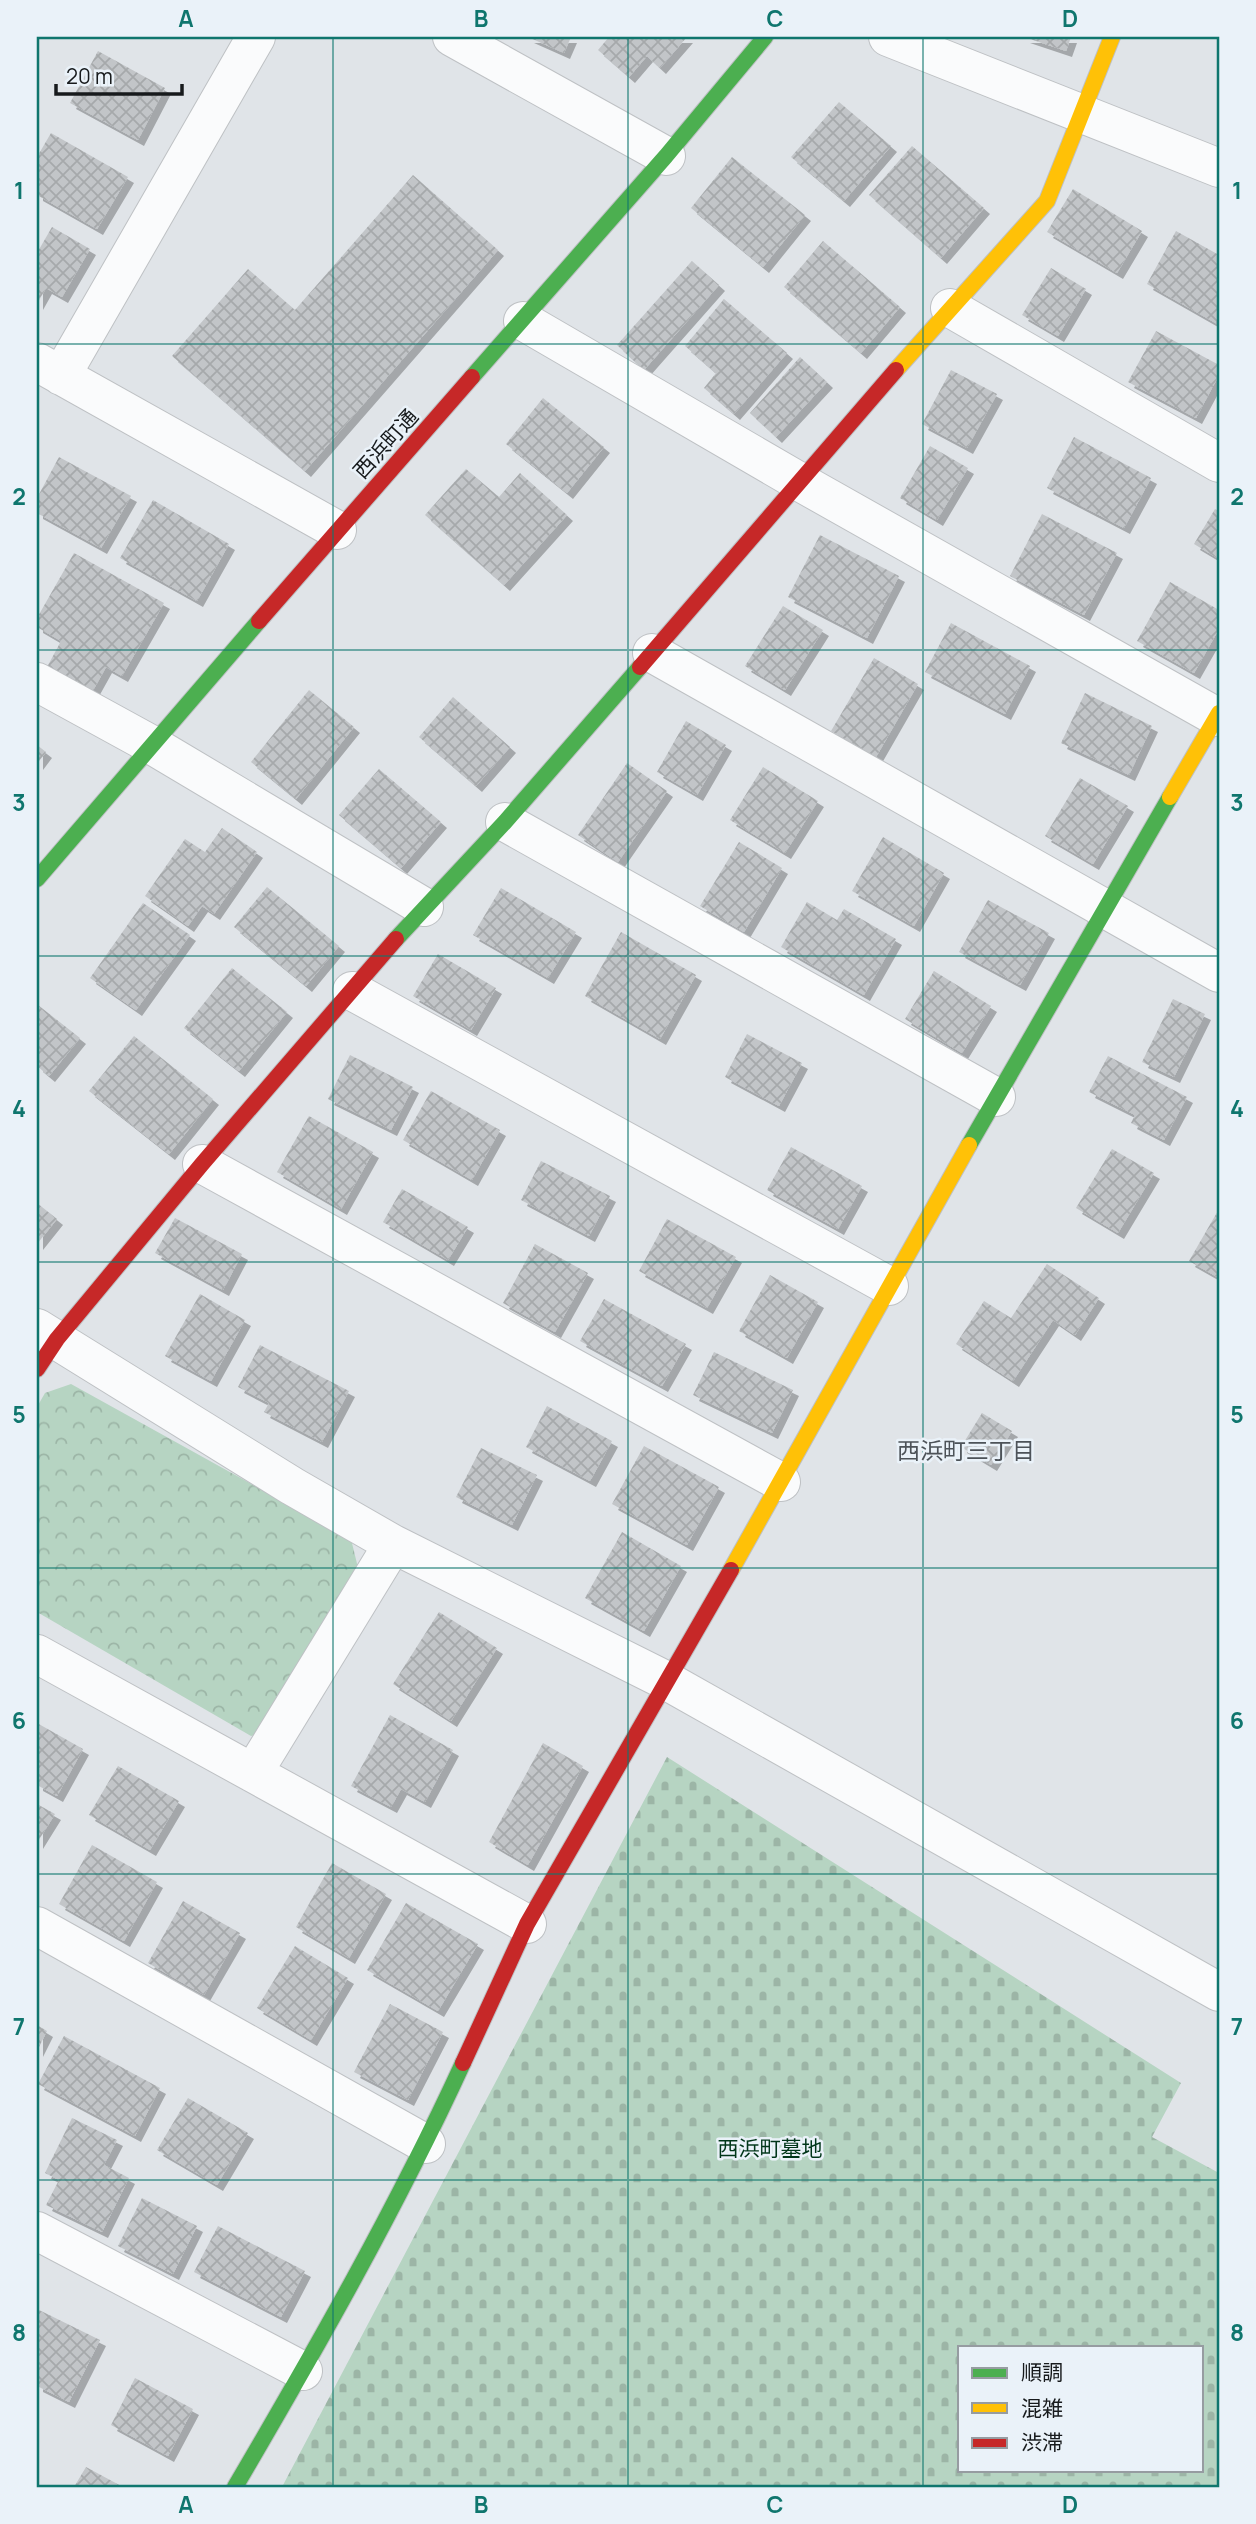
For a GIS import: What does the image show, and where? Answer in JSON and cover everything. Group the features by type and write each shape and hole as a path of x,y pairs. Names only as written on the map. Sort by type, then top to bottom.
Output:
{"street":[{"path":"256,37 49,369 337,530"},
{"path":"452,37 666,156"},
{"name":"西浜町通","path":"37,879 337,530 666,156 765,37"},
{"path":"888,37 1219,168"},
{"path":"1112,37 1047,201 950,308 505,822 424,907 43,1345 393,1544 667,1681 1219,1992"},
{"path":"950,308 1219,463"},
{"path":"235,2487 303,2371 426,2144 527,1924 781,1482 996,1097 1218,715 800,482 523,321"},
{"path":"652,653 1219,973"},
{"path":"37,682 152,745 424,907"},
{"path":"505,822 996,1097"},
{"path":"352,991 890,1286"},
{"path":"202,1164 781,1482"},
{"path":"253,1773 393,1544"},
{"path":"37,1654 527,1924"},
{"path":"37,1926 426,2144"},
{"path":"37,2231 303,2371"}],"green space":[{"path":"71,1384 351,1539 360,1576 272,1731 251,1736 37,1612 37,1407 45,1393"},
{"name":"西浜町墓地","path":"667,1757 1181,2083 1152,2137 1219,2173 1219,2487 282,2487"}],"building":[{"path":"528,37 571,37 564,53"},
{"path":"609,37 687,37 660,68 647,56 629,77 598,50"},
{"path":"1024,37 1071,37 1066,51"},
{"path":"98,51 165,88 138,140 70,103"},
{"path":"839,102 891,146 844,201 791,157"},
{"path":"51,133 128,177 97,229 37,195 37,157"},
{"path":"912,146 984,208 941,258 869,195"},
{"path":"732,157 805,215 763,267 691,208"},
{"path":"413,175 498,250 305,471 172,356 248,269 295,310"},
{"path":"1073,189 1142,231 1117,273 1047,232"},
{"path":"52,227 90,249 62,297 46,288 37,304 37,253"},
{"path":"1176,231 1219,255 1219,325 1147,284"},
{"path":"823,241 900,307 861,353 784,287"},
{"path":"692,261 719,285 644,370 617,345"},
{"path":"1051,268 1086,289 1058,336 1022,315"},
{"path":"724,299 787,353 734,414 704,388 716,373 685,346"},
{"path":"1156,331 1219,365 1219,375 1196,418 1128,382"},
{"path":"800,357 827,382 776,437 750,413"},
{"path":"951,370 997,394 967,448 922,424"},
{"path":"543,398 604,447 567,493 506,444"},
{"path":"1074,437 1151,478 1124,528 1047,488"},
{"path":"930,446 968,468 937,520 900,498"},
{"path":"59,457 131,496 101,548 37,513 37,498"},
{"path":"466,469 499,497 520,473 567,515 504,585 425,515"},
{"path":"153,500 229,544 197,601 120,558"},
{"path":"1215,509 1219,511 1219,559 1194,544"},
{"path":"1042,514 1117,553 1084,615 1010,576"},
{"path":"820,535 899,576 867,638 788,597"},
{"path":"74,553 164,603 122,676 106,667 91,694 46,669 61,641 37,627 37,618"},
{"path":"1170,582 1219,610 1219,629 1194,673 1137,641"},
{"path":"783,606 823,630 785,690 745,666"},
{"path":"951,623 1030,666 1005,714 925,672"},
{"path":"874,658 918,684 876,757 831,731"},
{"path":"309,690 354,727 296,799 251,762"},
{"path":"1085,693 1152,726 1129,775 1061,743"},
{"path":"453,697 510,747 476,786 419,737"},
{"path":"686,721 726,745 697,795 657,772"},
{"path":"37,745 46,752 37,764"},
{"path":"627,763 667,791 618,862 578,835"},
{"path":"763,767 818,801 785,853 730,820"},
{"path":"379,769 441,822 401,868 339,815"},
{"path":"1080,778 1128,806 1093,864 1045,836"},
{"path":"222,828 257,852 214,914 202,906 188,926 145,896 185,839 205,852"},
{"path":"883,837 944,873 914,926 852,891"},
{"path":"739,842 782,868 744,932 700,906"},
{"path":"267,887 339,946 306,986 234,927"},
{"path":"501,888 576,932 548,978 473,935"},
{"path":"988,900 1049,933 1020,985 959,952"},
{"path":"807,902 837,920 844,909 896,939 864,995 781,947"},
{"path":"143,903 190,935 136,1010 90,978"},
{"path":"621,932 696,975 660,1039 585,996"},
{"path":"438,954 496,988 471,1030 413,996"},
{"path":"232,968 287,1012 239,1071 184,1028"},
{"path":"934,971 991,1006 962,1053 905,1019"},
{"path":"1173,999 1205,1014 1174,1077 1142,1062"},
{"path":"38,1005 80,1038 49,1076 37,1066"},
{"path":"747,1034 802,1063 779,1106 725,1077"},
{"path":"134,1036 213,1099 169,1154 89,1091"},
{"path":"350,1055 413,1087 391,1130 328,1099"},
{"path":"1108,1056 1187,1097 1164,1140 1131,1123 1135,1115 1089,1092"},
{"path":"431,1091 500,1130 472,1180 403,1140"},
{"path":"309,1116 373,1152 341,1209 277,1172"},
{"path":"791,1147 862,1186 838,1229 767,1190"},
{"path":"1112,1149 1154,1173 1118,1233 1076,1208"},
{"path":"541,1161 610,1196 589,1236 521,1200"},
{"path":"402,1189 468,1227 448,1260 383,1222"},
{"path":"37,1203 57,1219 37,1244"},
{"path":"1219,1209 1219,1278 1189,1261"},
{"path":"175,1218 242,1254 223,1290 155,1253"},
{"path":"667,1219 736,1257 707,1308 639,1271"},
{"path":"535,1244 588,1273 555,1332 503,1303"},
{"path":"1047,1264 1099,1298 1075,1335 1053,1320 1013,1381 956,1344 984,1301 1011,1318"},
{"path":"770,1275 818,1302 787,1358 739,1331"},
{"path":"200,1294 245,1320 211,1381 165,1356"},
{"path":"604,1299 686,1344 662,1386 580,1341"},
{"path":"260,1345 349,1391 322,1442 264,1412 269,1403 238,1387"},
{"path":"714,1352 793,1390 772,1433 693,1395"},
{"path":"547,1406 612,1441 590,1481 526,1447"},
{"path":"982,1413 1012,1431 991,1465 961,1447"},
{"path":"644,1446 719,1487 687,1545 612,1504"},
{"path":"481,1448 537,1475 512,1525 456,1497"},
{"path":"622,1532 681,1566 644,1631 585,1598"},
{"path":"439,1612 497,1648 451,1721 393,1684"},
{"path":"390,1715 453,1750 425,1802 401,1789 391,1807 351,1786"},
{"path":"37,1723 83,1749 57,1796 37,1785"},
{"path":"543,1743 583,1766 528,1865 489,1842"},
{"path":"118,1766 179,1801 150,1850 89,1815"},
{"path":"37,1804 55,1814 37,1843"},
{"path":"92,1845 157,1882 124,1941 59,1904"},
{"path":"332,1863 386,1894 349,1958 296,1927"},
{"path":"183,1901 240,1933 204,1995 148,1963"},
{"path":"406,1903 478,1944 438,2011 367,1970"},
{"path":"295,1946 348,1978 311,2040 257,2008"},
{"path":"390,2004 443,2032 408,2100 354,2072"},
{"path":"37,2025 47,2031 37,2051"},
{"path":"64,2036 160,2088 135,2136 38,2084"},
{"path":"188,2098 248,2133 217,2185 157,2150"},
{"path":"72,2118 117,2140 104,2165 129,2178 102,2232 46,2205 59,2180 45,2173"},
{"path":"142,2198 197,2226 173,2274 118,2246"},
{"path":"218,2226 305,2271 281,2317 194,2272"},
{"path":"37,2309 100,2340 69,2402 37,2386"},
{"path":"135,2378 193,2409 168,2456 111,2425"},
{"path":"86,2467 123,2487 74,2487"}],"traffic: fast":[{"path":"472,377 666,156 765,37"},
{"path":"37,879 259,621"},
{"path":"396,939 505,822 640,667"},
{"path":"969,1145 1170,797"},
{"path":"235,2487 354,2278 463,2063"}],"traffic: slow":[{"path":"896,370 1047,201 1112,37"},
{"path":"1170,797 1219,713"},
{"path":"731,1570 969,1145"}],"traffic: jam":[{"path":"640,667 896,370"},
{"path":"259,621 472,377"},
{"path":"37,1369 57,1339 202,1164 396,939"},
{"path":"463,2063 527,1924 731,1570"}],"district":[{"name":"西浜町三丁目","path":"966,1451"}]}
